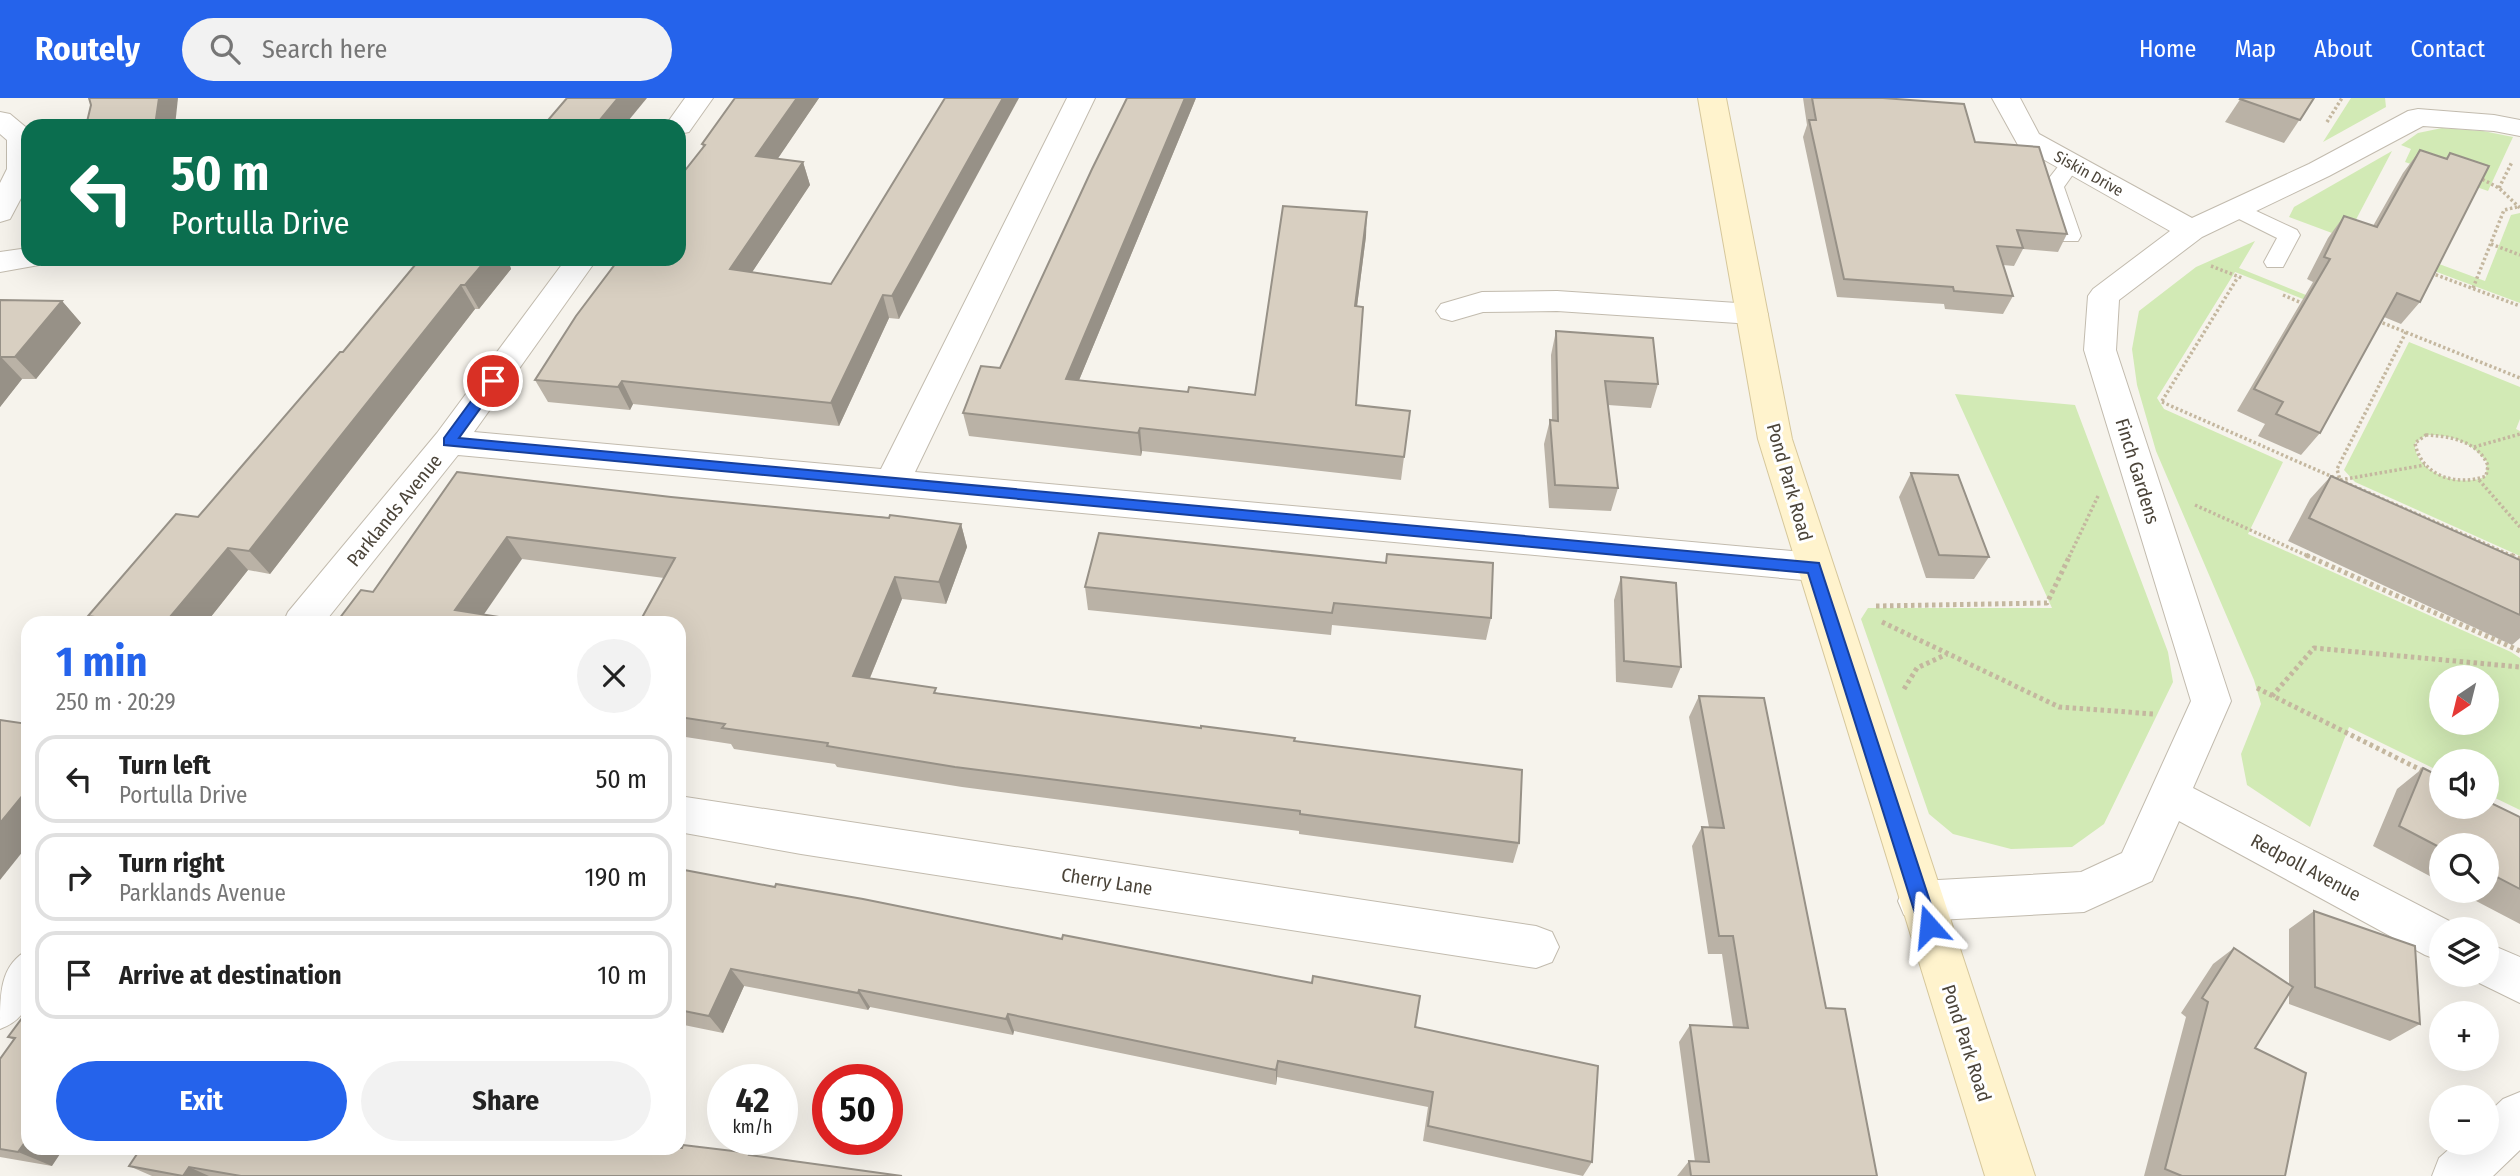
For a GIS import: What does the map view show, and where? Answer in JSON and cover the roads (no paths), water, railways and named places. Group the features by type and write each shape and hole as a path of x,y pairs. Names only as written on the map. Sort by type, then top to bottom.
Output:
{"main road":[{"name":"Pond Park Road","path":"1712,98 1775,439 1829,589 1920,901 2010,1176"}],"street":[{"path":"684,119 699,98"},
{"path":"892,482 1081,98"},
{"name":"Siskin Drive","path":"2006,98 2028,139 2071,163 2180,239"},
{"name":"Finch Gardens","path":"1920,901 2084,892 2137,867 2211,701 2100,350 2104,296 2180,239 2319,170 2409,108 2494,122 2517,142"},
{"path":"0,120 21,138"},
{"path":"0,213 21,171"},
{"path":"0,262 21,259"},
{"name":"Parklands Avenue","path":"308,616 449,442 577,266"},
{"path":"1452,311 1482,302 1558,301 1752,314"},
{"path":"449,442 892,482 1829,589"},
{"name":"Redpoll Avenue","path":"2170,796 2429,934"},
{"name":"Cherry Lane","path":"686,815 1536,947"},
{"path":"2499,970 2520,981"},
{"path":"0,1007 21,980"},
{"path":"2457,1176 2520,1116"}],"lane":[{"path":"2070,236 2053,187 2071,163"},
{"path":"2237,209 2289,235 2275,262"}]}
